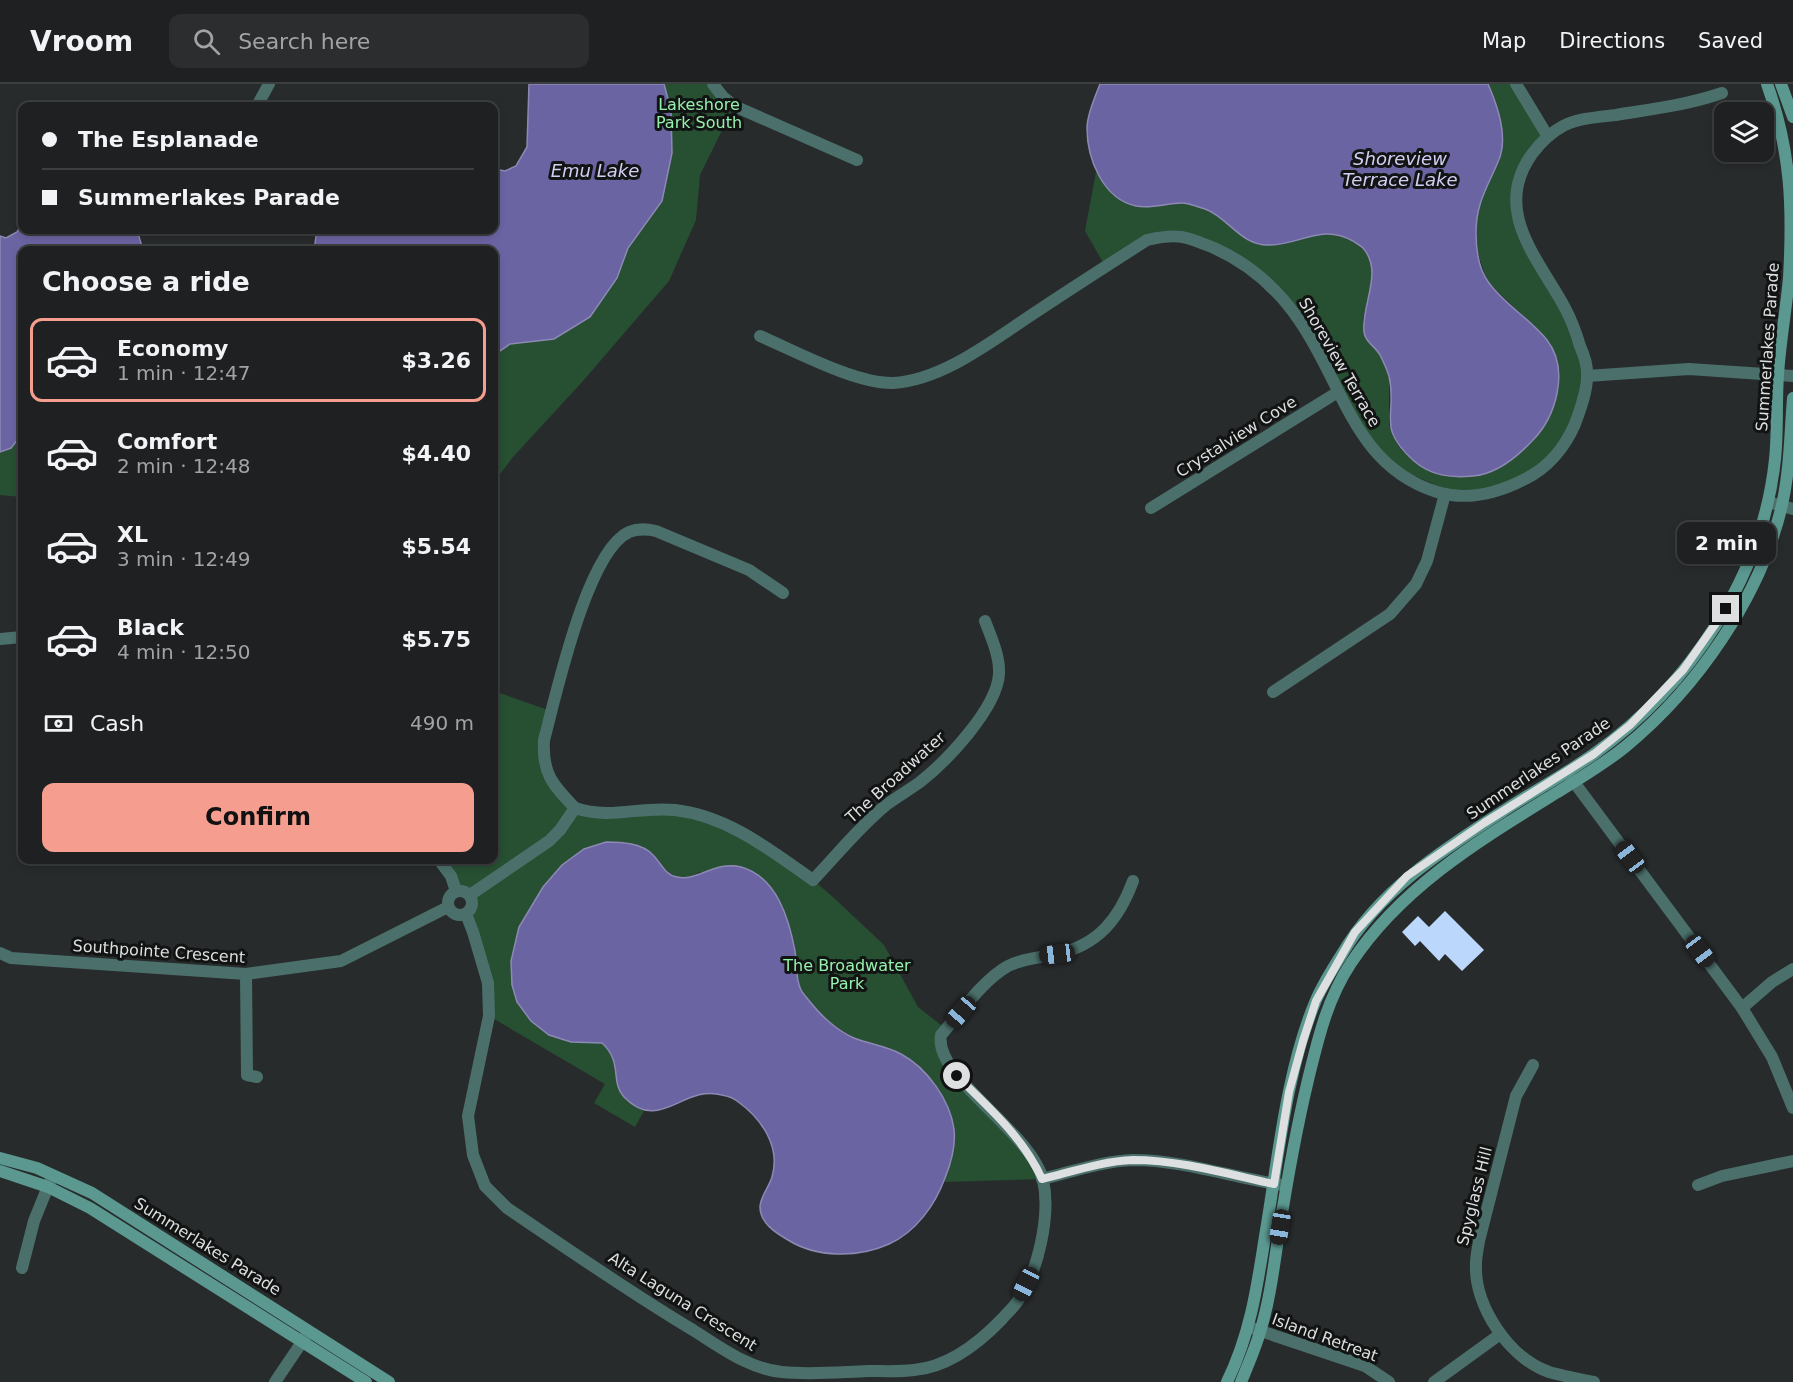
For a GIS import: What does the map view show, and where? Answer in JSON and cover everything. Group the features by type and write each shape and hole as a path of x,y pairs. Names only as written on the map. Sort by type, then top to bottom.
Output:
{"street":[{"path":"259,102 269,84"},
{"path":"713,84 734,106 856,160"},
{"path":"1516,84 1547,135"},
{"name":"Summerlakes Parade","path":"1241,1382 1255,1329 1270,1289 1289,1092 1316,1001 1355,932 1407,876 1484,823 1594,754 1630,725 1683,670 1726,609 1741,580 1768,502 1775,461 1778,374 1789,278 1792,196 1783,135 1767,84"},
{"path":"1781,84 1793,117"},
{"name":"Shoreview Terrace","path":"760,336 842,371 872,381 893,383 912,380 941,371 967,356 1147,240 1167,235 1184,236 1230,255 1273,286 1301,322 1357,426 1385,463 1401,476 1421,487 1461,496 1486,494 1510,487 1542,469 1556,455 1572,430 1578,415 1587,376 1583,353 1574,327 1524,238 1518,221 1515,204 1516,185 1527,162 1547,135 1576,121 1692,103 1722,93"},
{"path":"1587,376 1689,369 1793,376"},
{"name":"Crystalview Cove","path":"1151,508 1338,392"},
{"name":"Summerlakes Parade","path":"1280,1184 1319,1033 1330,1000 1350,964 1381,925 1399,904 1427,879 1625,747 1678,694 1718,646 1745,600 1787,508 1793,398"},
{"path":"1273,692 1390,614 1416,584 1427,561 1444,494"},
{"path":"1768,502 1787,508"},
{"path":"470,895 549,841 560,830 575,808 549,776 543,759 544,740 581,608 596,574 615,543 628,532 642,529 656,531 749,570 783,594"},
{"name":"The Broadwater","path":"575,808 590,813 609,815 651,809 676,810 709,817 737,829 813,880 864,825 887,805 920,782 984,715 995,693 999,673 996,649 986,621"},
{"path":"0,639 18,637"},
{"path":"1567,771 1742,1008 1772,1057 1793,1108"},
{"path":"442,864 451,876 456,891"},
{"path":"1133,881 1125,902 1114,920 1096,937 1079,947 1057,954 1028,958 1008,966 990,979 941,1035 940,1044 943,1054 957,1076 1020,1140 1034,1159 1042,1179 1132,1160 1181,1165 1280,1184"},
{"path":"456,891 465,891 470,895 472,905 465,914 459,916 452,913 448,907 448,900 456,891"},
{"name":"Southpointe Crescent","path":"0,953 11,958 246,974 341,961 448,907"},
{"name":"Alta Laguna Crescent","path":"465,914 473,932 488,983 489,1016 468,1116 473,1155 485,1186 507,1208 669,1316 744,1361 781,1372 821,1372 916,1370 951,1360 984,1338 1017,1301 1035,1267 1044,1220 1045,1200 1042,1179"},
{"path":"1742,1008 1772,982 1793,969"},
{"path":"246,974 247,1075 257,1077"},
{"name":"Spyglass Hill","path":"1533,1065 1516,1096 1479,1241 1475,1265 1479,1289 1499,1335 1524,1357 1547,1371 1594,1382"},
{"name":"Summerlakes Parade","path":"0,1158 16,1161 50,1181 301,1343 366,1382"},
{"path":"1698,1185 1722,1176 1793,1161"},
{"name":"Summerlakes Parade","path":"0,1171 50,1181 92,1193 389,1382"},
{"path":"22,1268 34,1221 50,1181"},
{"name":"Summerlakes Parade","path":"1227,1382 1255,1329"},
{"name":"Island Retreat","path":"1255,1329 1365,1366 1389,1382"},
{"path":"275,1382 309,1330"},
{"path":"1434,1382 1499,1335"}],"green space":[{"name":"Lakeshore Park South","path":"664,84 713,84 734,106 700,175 696,220 669,281 498,477 498,352 510,344 554,339 617,278 628,248 662,201 671,110"},
{"path":"1488,84 1516,84 1547,135 1532,155 1515,204 1564,307 1587,376 1572,430 1530,477 1461,496 1385,463 1301,322 1229,255 1167,235 1105,266 1085,231 1096,172 1115,193 1129,203 1147,207 1175,203 1196,205 1215,214 1260,243 1269,245 1329,233 1346,237 1362,246 1370,260 1372,271 1371,291 1363,319 1365,338 1380,354 1389,377 1389,424 1394,437 1399,447 1417,463 1540,333 1487,281 1476,247 1479,204 1500,160 1493,97"},
{"path":"18,439 18,497 0,495 0,452 11,448"},
{"name":"The Broadwater Park","path":"498,692 551,711 543,759 575,808 709,817 813,880 833,897 884,945 918,1007 946,1029 943,1054 1020,1140 1042,1179 944,1182 952,1159 900,1053 852,1037 831,1023 813,1006 800,989 797,973 700,872 691,876 677,877 661,865 651,852 562,865 543,887 519,927 512,985 517,1002 531,1021 571,1042 602,1043 606,1047 612,1055 620,1086 632,1100 645,1109 635,1127 594,1103 605,1084 489,1016 470,911 472,904 469,895 459,891 442,864 498,864"}],"water":[{"name":"Emu Lake","path":"529,84 664,84 671,110 672,153 662,201 628,248 617,278 590,317 554,339 510,344 498,352 498,246 315,246 316,234 498,234 498,170 505,171 516,166 527,147"},
{"name":"Shoreview Terrace Lake","path":"1100,84 1488,84 1501,123 1502,143 1498,162 1478,213 1477,253 1480,266 1489,283 1502,298 1540,332 1554,352 1558,365 1557,393 1548,419 1540,431 1513,459 1482,475 1457,477 1442,475 1427,470 1414,461 1402,449 1391,429 1389,376 1380,355 1368,341 1364,332 1372,267 1363,248 1342,236 1331,234 1321,234 1280,244 1259,244 1250,241 1213,213 1194,205 1182,203 1142,207 1124,202 1114,195 1099,176 1090,152 1087,123"},
{"path":"18,230 18,234 138,234 142,246 18,246 18,439 11,448 0,452 0,236 6,238"},
{"path":"606,842 625,843 643,848 653,855 666,871 677,877 692,877 715,868 732,866 753,872 764,880 785,913 795,951 799,985 815,1008 830,1023 848,1035 890,1049 911,1060 936,1086 952,1118 954,1142 952,1154 941,1188 930,1208 916,1225 899,1239 877,1249 851,1254 825,1253 799,1246 788,1240 766,1223 761,1213 761,1200 772,1177 774,1154 761,1124 746,1108 732,1098 708,1093 661,1110 649,1111 637,1107 620,1091 612,1057 602,1043 571,1042 549,1035 531,1021 517,1002 512,985 511,961 519,927 543,887 562,865 584,849"}],"building":[{"path":"1445,911 1484,950 1462,971 1445,954 1439,961 1420,941 1415,946 1402,932 1418,916 1429,927"}],"route":[{"path":"957,1076 1020,1140 1034,1159 1042,1179 1132,1160 1181,1165 1274,1184 1289,1092 1303,1041 1316,1001 1355,932 1407,876 1484,823 1594,754 1630,725 1683,670 1726,609"}]}
